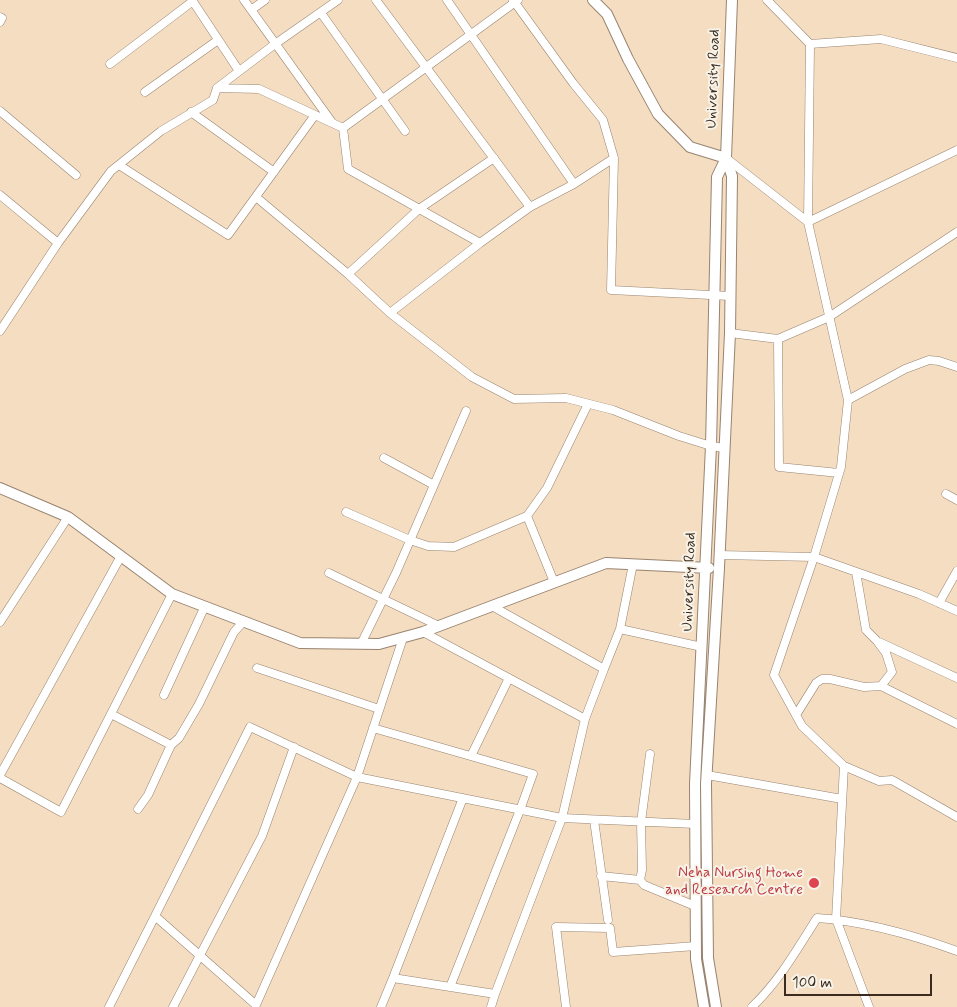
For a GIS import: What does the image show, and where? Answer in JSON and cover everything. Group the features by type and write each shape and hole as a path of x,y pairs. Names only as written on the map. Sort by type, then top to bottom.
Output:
{"street":[{"path":"244,0 332,122"},
{"path":"251,10 265,0"},
{"path":"0,331 58,243 111,171 162,131 212,100 217,88 338,0"},
{"path":"376,0 530,207"},
{"path":"447,0 574,184"},
{"path":"593,0 607,14 628,59 658,114 690,147 726,158 808,222"},
{"name":"University Road","path":"716,1007 708,958 707,775 720,555 730,332 732,176 726,158 732,0"},
{"path":"768,0 810,44 808,222 848,400 839,473 814,557 774,676 802,726 844,766 879,781 892,780 957,817"},
{"path":"110,64 192,1 239,72"},
{"path":"343,128 515,1 573,83 603,120 614,158 611,290 730,296"},
{"path":"321,13 405,131"},
{"path":"0,17 2,18 0,22"},
{"path":"810,44 881,39 957,58"},
{"path":"145,92 218,40"},
{"path":"217,88 258,89 343,128"},
{"path":"0,111 76,175"},
{"path":"191,112 274,172"},
{"path":"118,165 228,234 315,115"},
{"path":"343,128 348,169 480,243"},
{"path":"808,222 957,150"},
{"path":"348,274 419,209 494,158"},
{"path":"390,313 530,207 574,184 614,158"},
{"name":"University Road","path":"704,1007 696,959 695,784 711,446 716,295 717,177 726,158"},
{"path":"0,195 58,243"},
{"path":"256,197 348,274 390,313 472,377 514,399 566,398 613,410 671,433 711,446 724,448"},
{"path":"730,332 778,339 829,317 957,232"},
{"path":"778,339 779,467 839,473"},
{"path":"848,400 905,370 929,360 957,367"},
{"path":"346,512 428,546 454,547 527,516 547,488 588,404"},
{"path":"360,644 384,598 466,411"},
{"path":"384,458 434,485"},
{"path":"0,488 68,517 172,594 300,643 379,644 404,638 606,563 719,568"},
{"path":"946,494 957,500"},
{"path":"527,516 554,582"},
{"path":"0,622 68,517"},
{"path":"720,555 814,557 919,594 957,611"},
{"path":"121,556 0,776 62,812 172,594"},
{"path":"491,1007 562,818 585,718 620,629 633,564"},
{"path":"856,572 866,630 886,653 892,672 881,686"},
{"path":"939,603 957,572"},
{"path":"329,573 439,626"},
{"path":"164,695 205,606"},
{"path":"492,606 604,669"},
{"path":"138,809 148,795 171,746 179,738 200,704 234,632 244,621"},
{"path":"620,629 702,647"},
{"path":"422,632 585,718"},
{"path":"156,916 257,1006 356,777 404,638"},
{"path":"877,641 957,678"},
{"path":"257,668 379,709"},
{"path":"471,756 509,678"},
{"path":"796,715 816,683 822,679 830,679 864,687 881,686 957,724"},
{"path":"111,714 171,746"},
{"path":"109,1007 250,727 356,777 562,818 695,824"},
{"path":"373,728 533,774 450,987"},
{"path":"172,1007 262,836 294,748"},
{"path":"640,880 642,870 641,822 650,754"},
{"path":"844,766 836,919 869,1007"},
{"path":"707,775 842,799"},
{"path":"381,1007 463,798"},
{"path":"594,820 608,920"},
{"path":"601,876 640,880 644,885 695,906"},
{"path":"752,1007 784,971 817,918 836,919 889,931 957,951"},
{"path":"566,1007 556,927 610,928 613,952 696,946"},
{"path":"393,978 496,994"}],"place":[{"name":"Neha Nursing Home and Research Centre","path":"814,883"}]}
